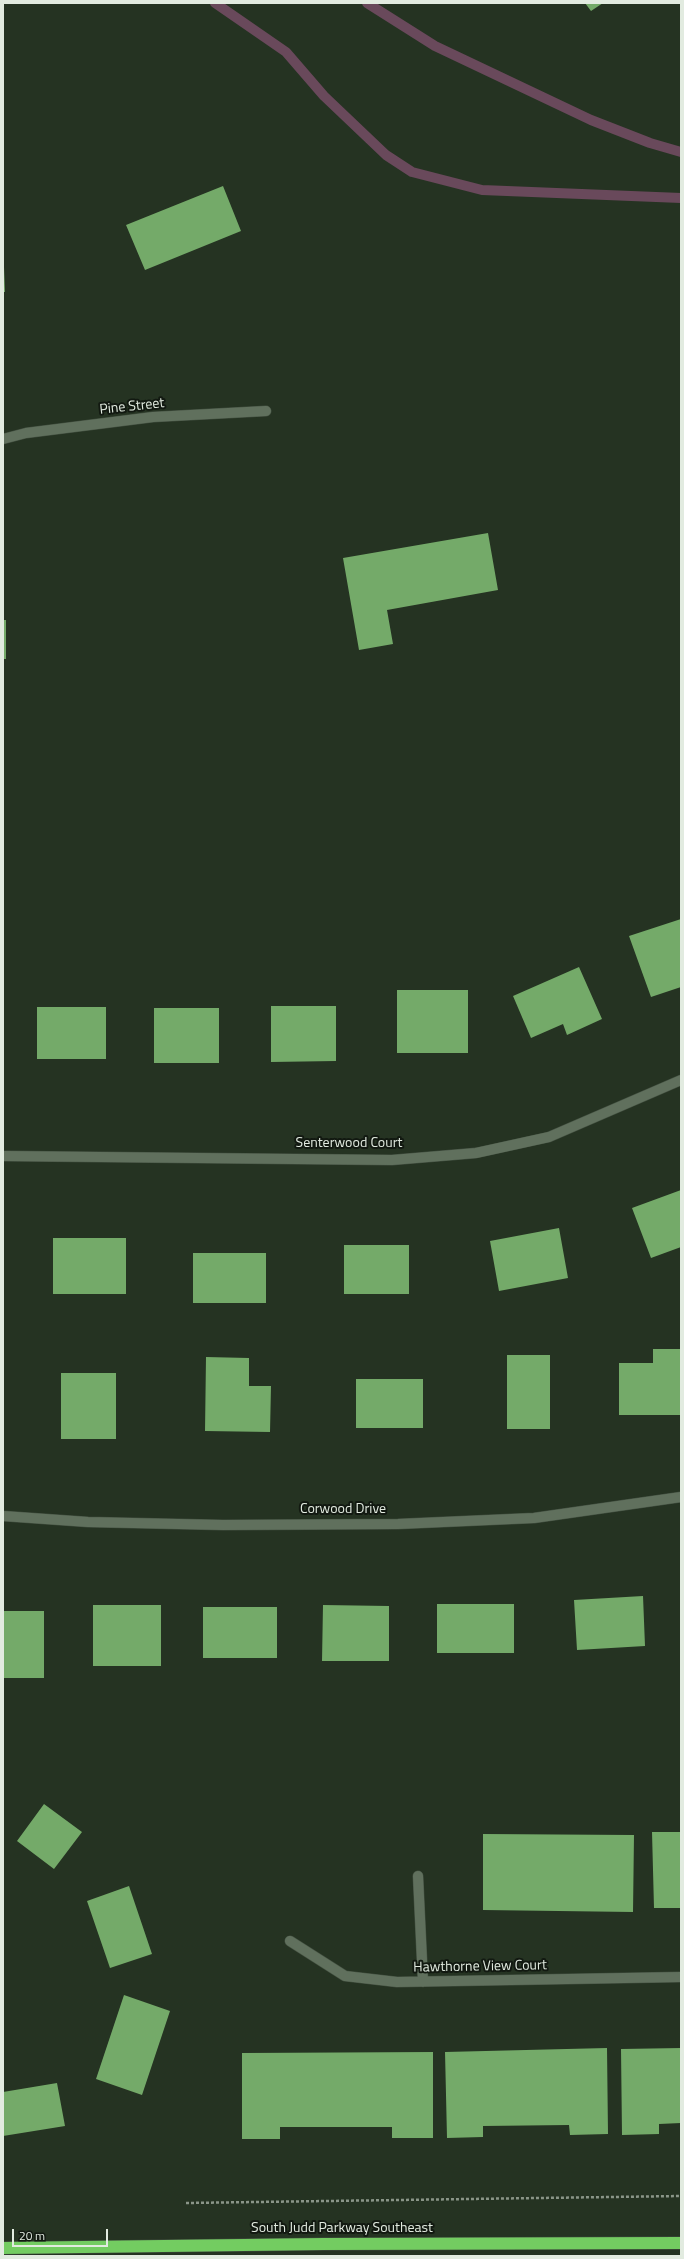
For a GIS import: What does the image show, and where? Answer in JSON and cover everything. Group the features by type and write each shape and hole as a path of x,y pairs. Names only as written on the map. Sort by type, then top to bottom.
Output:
{"highway":[{"name":"South Judd Parkway Southeast","path":"3,2248 324,2244 681,2243"}],"street":[{"name":"Pine Street","path":"3,439 26,433 153,417 266,411"},
{"name":"Senterwood Court","path":"3,1156 392,1160 476,1153 549,1137 681,1080"},
{"name":"Corwood Drive","path":"3,1516 88,1522 223,1525 398,1524 534,1518 681,1497"},
{"path":"418,1876 423,1982"},
{"name":"Hawthorne View Court","path":"290,1942 345,1976 397,1982 681,1977"}],"path":[{"path":"186,2203 681,2196"}],"building":[{"path":"585,3 603,3 591,11"},
{"path":"223,186 241,231 145,270 126,225"},
{"path":"4,267 5,292 3,292"},
{"path":"488,533 498,590 387,610 393,644 359,650 343,558"},
{"path":"3,620 6,620 6,659 3,659"},
{"path":"681,919 681,987 651,997 629,936"},
{"path":"579,967 602,1019 567,1035 563,1024 531,1038 513,996"},
{"path":"397,990 468,990 468,1053 397,1053"},
{"path":"271,1006 336,1006 336,1061 271,1062"},
{"path":"37,1007 106,1007 106,1059 37,1059"},
{"path":"154,1008 219,1008 219,1063 154,1063"},
{"path":"681,1190 681,1247 651,1258 632,1208"},
{"path":"559,1228 568,1278 499,1291 490,1241"},
{"path":"53,1238 126,1238 126,1294 53,1294"},
{"path":"344,1245 409,1245 409,1294 344,1294"},
{"path":"193,1253 266,1253 266,1303 193,1303"},
{"path":"653,1349 681,1349 681,1415 619,1415 619,1363 653,1363"},
{"path":"507,1355 550,1355 550,1429 507,1429"},
{"path":"206,1357 249,1358 249,1386 271,1386 270,1432 205,1431"},
{"path":"61,1373 116,1373 116,1439 61,1439"},
{"path":"356,1379 423,1379 423,1428 356,1428"},
{"path":"643,1596 645,1646 577,1650 574,1600"},
{"path":"437,1604 514,1604 514,1653 437,1653"},
{"path":"93,1605 161,1605 161,1666 93,1666"},
{"path":"323,1605 389,1606 389,1661 322,1661"},
{"path":"203,1607 277,1607 277,1658 203,1658"},
{"path":"3,1611 44,1611 44,1678 3,1678"},
{"path":"44,1804 82,1832 54,1869 17,1841"},
{"path":"652,1832 681,1832 681,1908 654,1908"},
{"path":"483,1834 634,1835 633,1912 483,1910"},
{"path":"129,1886 152,1954 110,1968 87,1901"},
{"path":"124,1995 170,2011 142,2095 96,2079"},
{"path":"607,2048 608,2134 570,2135 569,2125 483,2126 483,2137 447,2138 445,2052"},
{"path":"681,2048 681,2123 659,2124 659,2134 622,2135 621,2049"},
{"path":"433,2052 433,2138 392,2138 392,2127 280,2127 280,2139 242,2139 242,2053"},
{"path":"57,2083 65,2126 3,2136 3,2092"}],"waterway":[{"path":"215,3 286,52 324,96 386,155 412,172 482,190 681,198"},
{"path":"367,3 435,46 591,120 650,143 681,152"}]}
